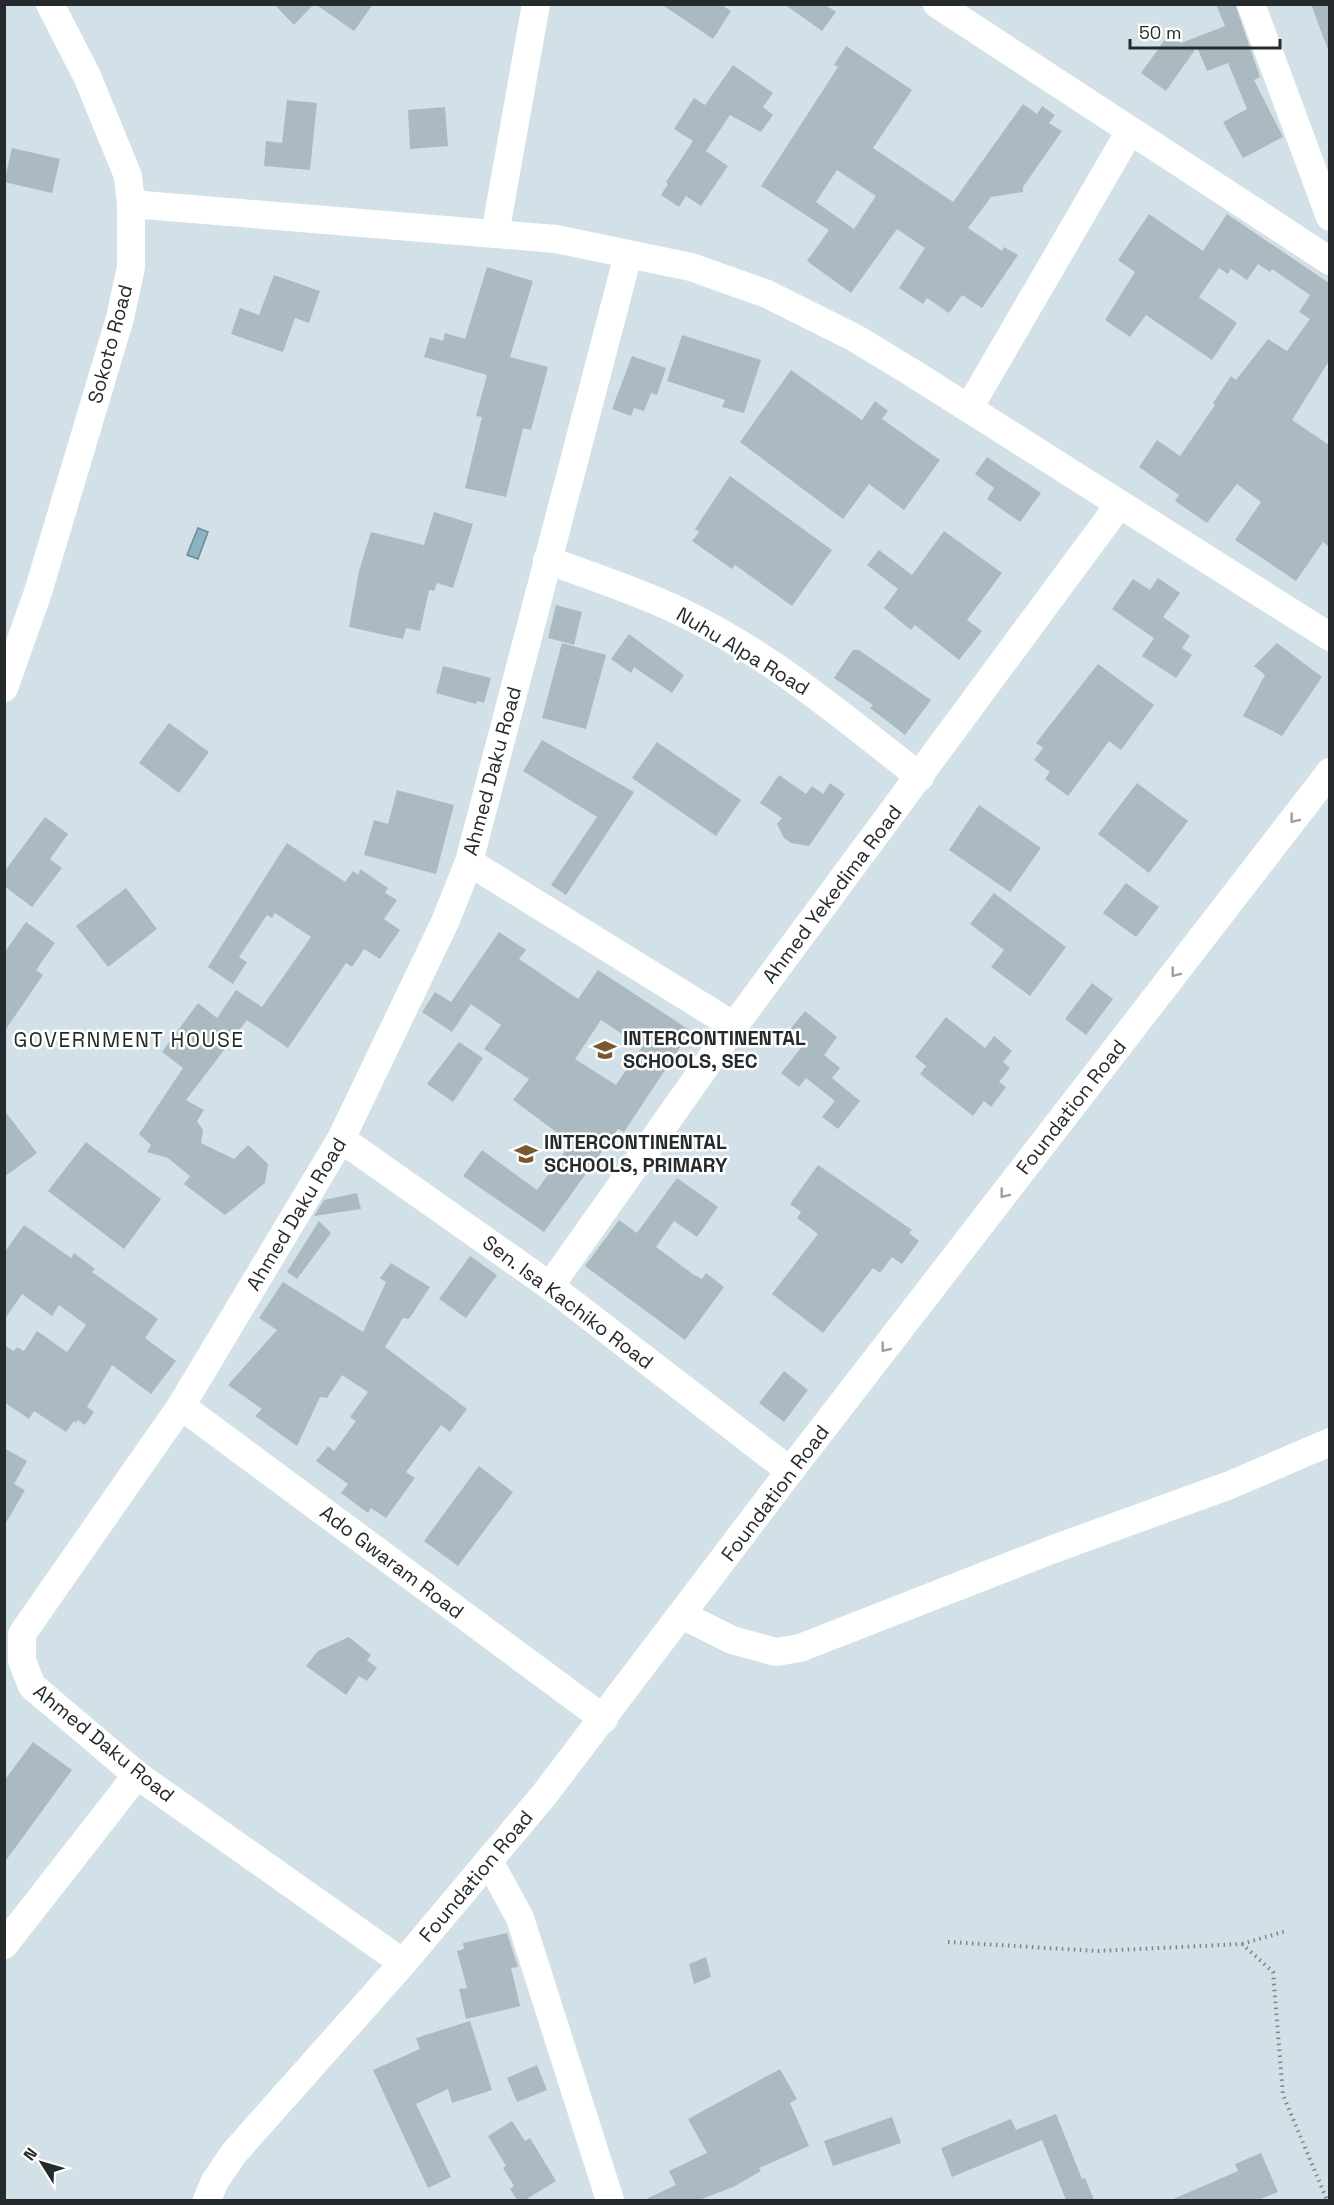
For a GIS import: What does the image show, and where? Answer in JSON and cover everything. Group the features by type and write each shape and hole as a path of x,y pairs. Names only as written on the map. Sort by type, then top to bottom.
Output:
{"street":[{"name":"Sokoto Road","path":"4,688 38,592 120,318 131,267 131,204 128,176 87,76 50,4"},
{"path":"495,234 536,4"},
{"path":"937,4 1329,261"},
{"path":"1251,4 1329,217"},
{"path":"969,408 1130,131"},
{"path":"131,204 556,239 691,267 767,294 855,338 1329,637"},
{"name":"Ahmed Daku Road","path":"403,1963 137,1774 32,1686 22,1661 22,1634 181,1406 341,1139 445,922 469,862 628,255"},
{"name":"Ahmed Yekedima Road","path":"550,1286 734,1026 1119,505"},
{"name":"Nuhu Alpa Road","path":"547,560 679,610 744,647 811,690 920,777"},
{"name":"Foundation Road","path":"207,2200 215,2181 234,2153 403,1963 604,1719 790,1471 1329,772"},
{"path":"469,862 734,1026"},
{"name":"Sen. Isa Kachiko Road","path":"341,1139 550,1286 790,1471"},
{"name":"Ado Gwaram Road","path":"181,1406 604,1719"},
{"path":"682,1615 743,1643 776,1653 800,1648 1051,1550 1230,1485 1329,1443"},
{"path":"4,1945 137,1774"},
{"path":"489,1861 520,1918 610,2200"}],"path":[{"path":"948,1942 1097,1951 1242,1944 1286,1931"},
{"path":"1242,1944 1273,1972 1283,2096 1327,2200"}],"water":[{"path":"198,528 208,532 198,559 187,555"}],"building":[{"path":"274,4 314,4 294,25"},
{"path":"315,4 373,4 354,31"},
{"path":"661,4 720,4 731,11 713,39"},
{"path":"784,4 824,4 836,12 822,31"},
{"path":"1216,4 1235,4 1260,77 1254,80 1283,137 1243,158 1223,122 1247,109 1228,63 1207,71 1197,47 1166,91 1141,73 1169,34 1181,43 1225,26"},
{"path":"1311,4 1329,4 1329,50 1328,50"},
{"path":"846,46 912,90 873,148 953,202 1023,104 1037,114 1042,106 1055,115 1049,123 1062,131 1023,187 1023,192 991,197 968,228 1002,251 1004,247 1018,255 982,308 962,295 949,313 927,298 923,304 899,288 925,248 897,229 851,293 807,261 829,230 761,186 838,67 834,65","holes":["837,170 876,196 854,229 816,202"]},
{"path":"733,65 773,93 763,107 773,115 761,132 730,115 706,151 728,166 701,206 686,196 679,207 661,195 668,184 666,182 693,141 674,129 694,98 705,105"},
{"path":"287,100 317,103 310,170 264,166 266,141 282,143"},
{"path":"445,107 448,146 410,149 408,110"},
{"path":"12,148 60,159 52,193 4,182"},
{"path":"1149,214 1203,251 1227,214 1329,283 1329,361 1292,420 1329,445 1329,547 1323,542 1296,581 1235,540 1261,502 1237,484 1207,523 1175,501 1179,495 1139,467 1157,440 1180,456 1215,405 1213,403 1231,376 1236,380 1268,339 1287,351 1310,319 1299,312 1310,295 1272,269 1270,272 1258,264 1247,280 1231,269 1228,274 1219,268 1199,297 1237,323 1212,360 1146,315 1130,337 1105,320 1135,272 1118,260"},
{"path":"487,267 533,281 510,357 548,367 531,430 523,428 506,497 465,488 482,417 476,416 487,375 424,357 430,337 443,341 445,333 465,339"},
{"path":"274,275 320,291 309,323 295,318 283,352 231,334 240,308 259,315"},
{"path":"682,335 761,360 744,413 722,407 725,400 667,381"},
{"path":"632,356 666,368 657,395 651,393 644,411 634,408 631,416 612,409"},
{"path":"791,370 862,420 875,401 888,411 882,419 940,460 904,510 869,484 843,519 740,442"},
{"path":"987,457 1041,493 1020,522 987,499 994,488 975,474"},
{"path":"730,476 832,550 792,606 735,565 732,569 692,541 699,532 695,529"},
{"path":"434,512 473,524 453,588 437,583 434,591 429,590 420,631 406,628 403,639 349,627 359,571 371,532 424,545"},
{"path":"944,531 1002,573 967,620 982,631 959,660 915,625 911,630 884,608 898,589 867,565 879,550 912,575"},
{"path":"1158,578 1180,593 1163,617 1190,636 1182,648 1192,655 1176,678 1142,656 1154,638 1112,609 1133,579 1150,590"},
{"path":"556,605 582,612 574,645 548,638"},
{"path":"629,634 684,675 672,693 634,667 631,673 611,659"},
{"path":"562,643 606,655 586,729 542,718"},
{"path":"1277,643 1322,677 1282,736 1243,716 1265,675 1254,666"},
{"path":"853,650 859,650 931,700 905,735 870,708 873,705 834,678"},
{"path":"1098,664 1154,705 1121,750 1109,741 1068,796 1045,779 1050,772 1034,760 1043,748 1036,743"},
{"path":"443,666 491,678 484,703 477,701 476,704 436,693"},
{"path":"169,723 209,752 179,793 139,763"},
{"path":"542,740 634,792 566,895 551,885 597,817 523,771"},
{"path":"657,742 741,800 716,836 632,778"},
{"path":"779,775 806,794 812,786 823,794 830,783 845,794 809,846 791,843 784,838 777,824 782,818 760,803"},
{"path":"1137,783 1188,821 1149,873 1098,834"},
{"path":"397,790 454,805 436,874 364,855 374,820 388,824"},
{"path":"979,805 1041,848 1010,892 949,850"},
{"path":"45,817 68,834 50,859 62,868 32,907 4,886 4,872"},
{"path":"287,843 345,882 353,871 359,875 360,869 388,888 385,893 397,900 384,919 400,930 380,959 364,949 352,967 346,963 288,1048 247,1020 186,1100 204,1110 197,1121 203,1130 201,1143 234,1159 248,1145 268,1164 265,1183 225,1215 184,1184 190,1176 168,1158 147,1152 151,1145 139,1134 183,1068 162,1052 198,1003 217,1018 236,990 262,1007 311,937 275,913 272,918 267,915 239,957 247,962 233,984 208,967"},
{"path":"1126,883 1159,907 1136,937 1103,913"},
{"path":"126,888 157,929 108,967 76,926"},
{"path":"994,893 1066,947 1030,996 991,967 1004,950 970,924"},
{"path":"26,922 55,943 36,970 43,975 4,1032 4,953"},
{"path":"499,932 526,950 519,959 578,999 598,970 691,1031 624,1132 618,1129 544,1232 463,1176 482,1150 537,1190 571,1143 513,1100 529,1079 484,1049 501,1025 471,1004 452,1032 422,1012 435,992 451,1002","holes":["601,1020 642,1047 616,1085 575,1059"]},
{"path":"1092,983 1113,999 1086,1035 1065,1019"},
{"path":"805,1011 837,1037 824,1055 840,1068 832,1078 860,1101 838,1129 822,1117 835,1101 806,1078 799,1087 781,1073 804,1044 788,1032"},
{"path":"946,1017 985,1048 994,1036 1012,1051 1003,1062 1010,1068 999,1082 1006,1087 991,1107 984,1101 973,1116 920,1074 926,1066 915,1057"},
{"path":"459,1042 483,1058 453,1102 427,1084"},
{"path":"4,1110 37,1153 4,1177"},
{"path":"86,1142 161,1199 124,1249 48,1191"},
{"path":"818,1165 912,1230 909,1233 919,1241 902,1264 892,1257 880,1273 873,1268 823,1333 772,1294 818,1234 797,1218 801,1212 790,1204"},
{"path":"677,1178 718,1207 697,1237 674,1221 656,1247 694,1275 702,1279 706,1273 724,1287 685,1340 585,1266 619,1220 637,1233"},
{"path":"357,1193 361,1209 314,1216 324,1200"},
{"path":"319,1221 331,1233 297,1279 287,1272"},
{"path":"24,1225 71,1258 74,1253 95,1269 92,1272 158,1319 145,1338 176,1361 151,1394 112,1365 87,1407 94,1412 85,1425 78,1420 76,1423 74,1421 66,1432 34,1411 29,1419 4,1402 4,1345 14,1351 17,1347 24,1351 37,1331 67,1352 86,1325 59,1305 52,1316 22,1294 4,1320 4,1253"},
{"path":"470,1256 497,1275 466,1318 439,1299"},
{"path":"391,1263 430,1287 409,1319 403,1318 385,1347 467,1409 450,1432 441,1425 406,1472 415,1478 386,1518 371,1508 368,1513 341,1493 348,1484 316,1461 328,1446 334,1451 356,1421 350,1417 368,1392 342,1375 327,1398 320,1397 297,1446 255,1416 262,1409 228,1385 277,1330 259,1318 283,1282 363,1332 386,1282 380,1278"},
{"path":"784,1371 808,1390 784,1422 759,1403"},
{"path":"4,1448 27,1461 14,1484 25,1490 4,1526"},
{"path":"479,1466 513,1492 458,1566 424,1541"},
{"path":"349,1637 371,1655 367,1660 377,1668 367,1681 359,1676 346,1695 306,1666 318,1651"},
{"path":"33,1742 72,1770 4,1863 4,1781"},
{"path":"507,1933 518,1967 511,1968 520,2006 466,2019 459,1989 467,1988 457,1951 464,1949 463,1943"},
{"path":"706,1957 711,1977 694,1984 689,1964"},
{"path":"470,2021 492,2090 452,2103 448,2089 416,2104 451,2177 428,2188 373,2070 420,2049 416,2038"},
{"path":"537,2065 547,2090 517,2102 507,2078"},
{"path":"780,2069 797,2099 790,2103 809,2146 759,2168 761,2171 733,2187 699,2200 644,2200 676,2185 669,2171 707,2153 688,2119"},
{"path":"1056,2114 1082,2179 1085,2178 1094,2200 1066,2200 1042,2140 952,2177 941,2148 1011,2119 1016,2130"},
{"path":"892,2117 901,2143 833,2166 824,2141"},
{"path":"512,2121 525,2141 530,2138 556,2181 525,2200 517,2200 510,2189 514,2186 503,2168 506,2166 488,2136"},
{"path":"1261,2153 1278,2192 1258,2200 1171,2200 1238,2171 1235,2164"}],"place":[{"name":"INTERCONTINENTAL SCHOOLS, SEC","path":"605,1050"},
{"name":"INTERCONTINENTAL SCHOOLS, PRIMARY","path":"526,1154"}],"district":[{"name":"GOVERNMENT HOUSE","path":"129,1040"}]}
